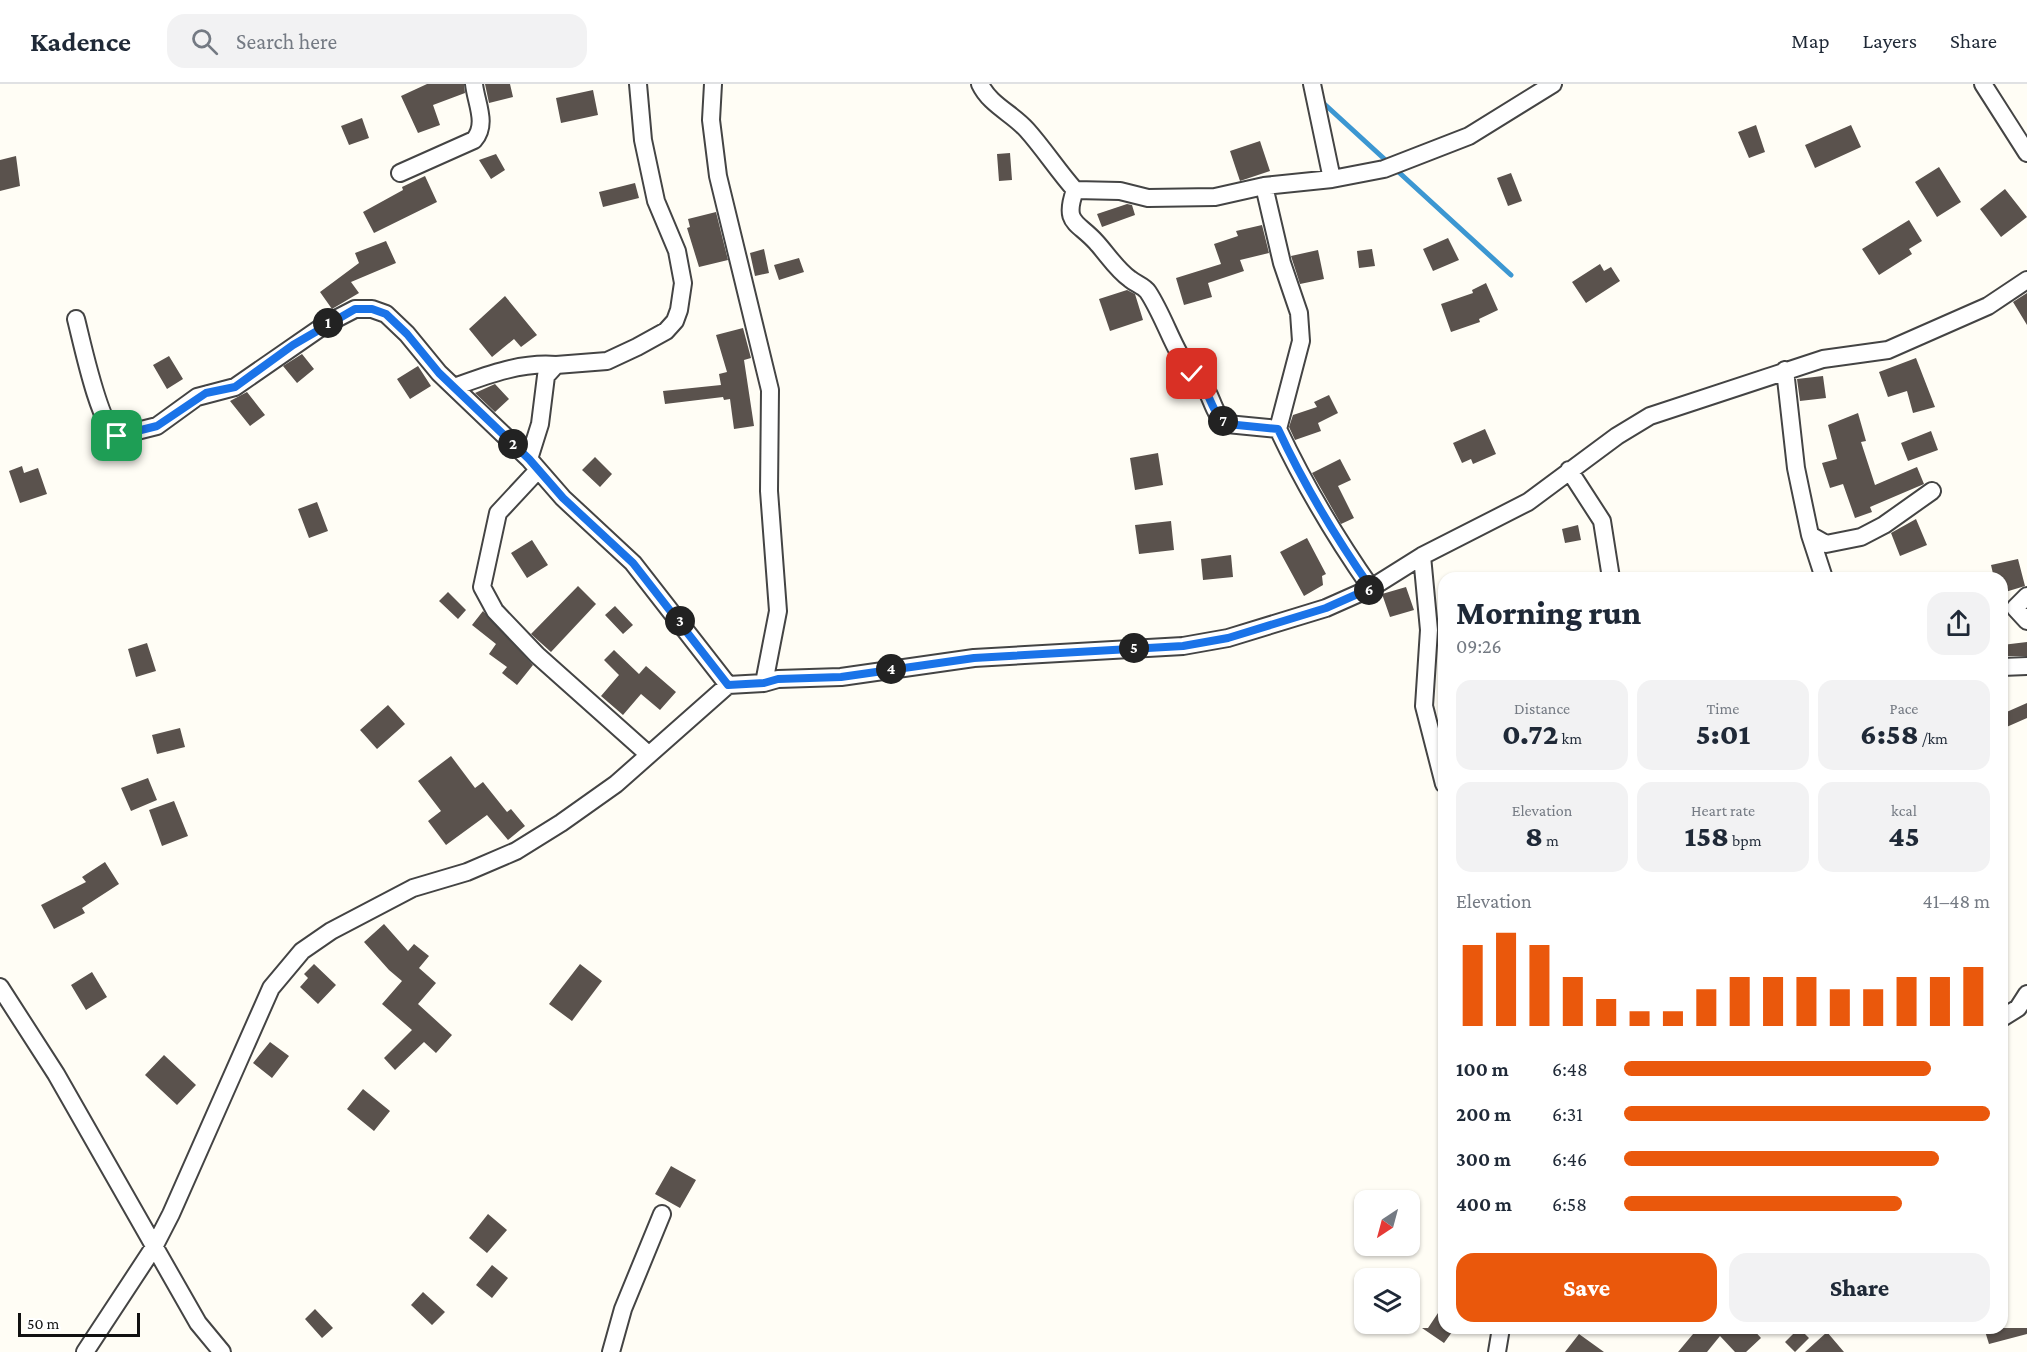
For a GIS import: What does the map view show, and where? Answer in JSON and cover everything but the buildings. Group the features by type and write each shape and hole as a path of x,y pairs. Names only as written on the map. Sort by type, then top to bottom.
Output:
{"street":[{"path":"400,172 474,140 482,125 474,84"},
{"path":"454,387 537,363 556,365 607,361 666,331 675,321 683,283 677,251 656,201 643,140 638,84"},
{"path":"713,84 711,120 718,177 770,390 769,491 778,611 764,683"},
{"path":"980,84 999,108 1014,116 1029,131 1075,190"},
{"path":"1312,84 1332,179"},
{"path":"1075,190 1120,191 1148,198 1204,197 1264,186 1332,179 1384,169 1468,136 1553,84"},
{"path":"1983,84 2027,153"},
{"path":"1264,186 1282,263 1299,313 1301,341 1278,429 1296,468 1371,588"},
{"path":"1075,190 1070,206 1072,220 1080,230 1090,236 1129,279 1146,289 1192,374 1203,383 1221,420 1227,424 1278,429"},
{"path":"85,1352 154,1247 171,1214 271,988 302,951 331,931 414,888 467,872 516,851 561,823 616,784 728,685 764,683 778,679 841,677 974,658 1183,646 1228,638 1326,608 1371,588 1422,556 1528,502 1569,470 1650,416 1823,359 1888,350 1988,306 2027,280"},
{"path":"76,319 93,384 111,432 117,436 157,426 206,393 235,387 293,345 355,309 372,309 386,314 454,387 534,465 563,498 633,563 728,685"},
{"path":"556,365 546,376 534,465 498,513 482,587 495,611 537,655 648,754"},
{"path":"1785,370 1796,468 1810,535 1822,572"},
{"path":"1569,470 1602,521 1610,572"},
{"path":"1810,535 1826,544 1861,537 1884,525 1932,491"},
{"path":"1422,556 1429,630 1424,706 1438,760"},
{"path":"2027,596 2015,608 2027,621"},
{"path":"2008,667 2027,666"},
{"path":"0,987 62,1084 198,1323 222,1352"},
{"path":"2008,1014 2018,1008 2027,994"},
{"path":"612,1352 623,1309 662,1214"},
{"path":"1497,1352 1500,1334"}],"waterway":[{"path":"1320,100 1511,275"}],"route":[{"path":"117,436 157,426 178,414 197,397 235,387 293,345 355,309 372,309 386,314 407,334 439,373 529,459 563,498 633,563 728,685 764,683 778,679 841,677 974,658 1183,646 1228,638 1326,608 1371,588 1353,563 1296,468 1278,429 1227,424 1214,410 1203,383 1192,374"}]}
